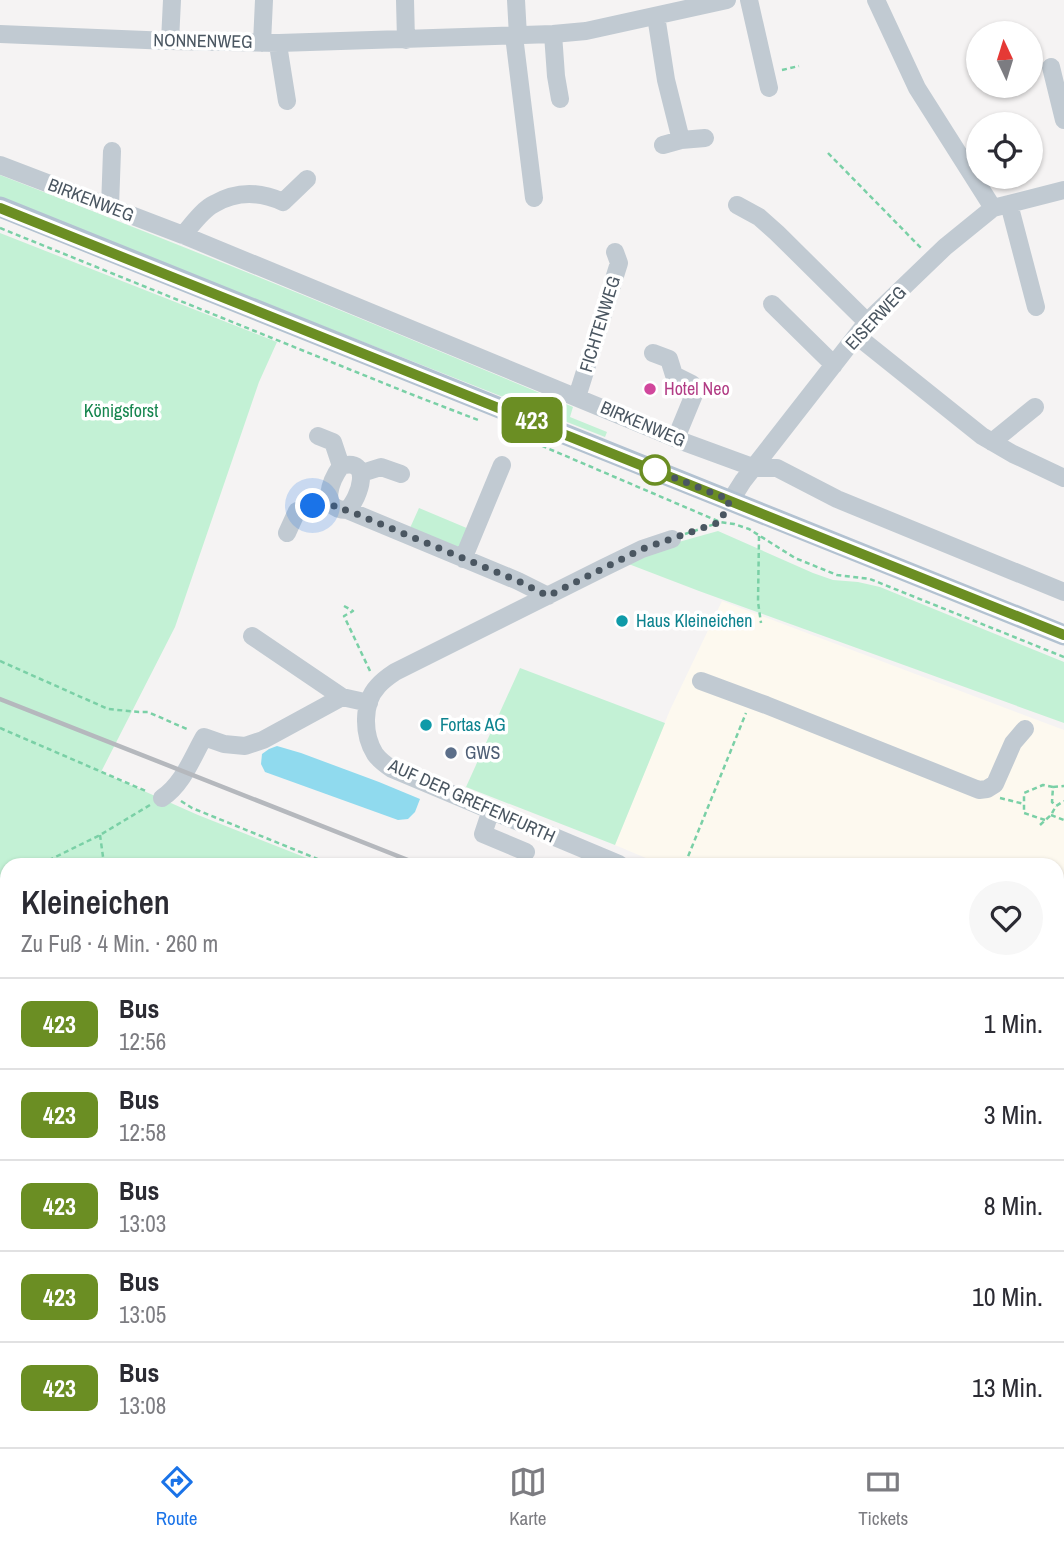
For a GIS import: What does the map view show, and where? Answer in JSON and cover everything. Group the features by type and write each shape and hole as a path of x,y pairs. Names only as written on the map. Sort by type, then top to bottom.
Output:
{"main road":[{"path":"0,207 1064,635"}],"street":[{"path":"170,41 172,0"},
{"path":"264,0 271,43 279,51 287,101"},
{"path":"405,0 406,40"},
{"path":"516,0 516,36 534,198"},
{"name":"NONNENWEG","path":"0,34 271,43 516,36 586,31 651,11 727,0"},
{"path":"749,0 769,88"},
{"path":"876,0 917,88 1001,206 1035,307"},
{"path":"651,11 681,140"},
{"path":"553,34 560,99"},
{"path":"1051,66 1064,120"},
{"path":"663,145 705,138"},
{"path":"110,207 112,151"},
{"name":"BIRKENWEG","path":"0,165 183,235 676,438 755,468 777,468 836,499 1064,592"},
{"path":"183,235 212,204 238,194 254,193 283,202 307,179"},
{"name":"EISERWEG","path":"730,500 862,329 967,228 1001,206 1064,190"},
{"path":"737,205 768,225 862,329 982,436 1064,478"},
{"name":"FICHTENWEG","path":"577,397 619,262 615,252"},
{"path":"772,304 834,365"},
{"path":"653,353 669,359 674,375 692,384 695,392 676,438"},
{"path":"992,442 1035,407"},
{"path":"318,436 333,442 341,466 329,492 333,506 518,581 548,596"},
{"path":"341,466 354,465 362,474 354,502 347,510"},
{"path":"463,559 502,465"},
{"path":"362,474 381,467 401,474"},
{"path":"287,533 297,511 330,500"},
{"path":"252,636 342,698 369,703 377,686 395,672 642,549 672,538"},
{"path":"701,681 975,789 984,790 995,784 1013,743 1025,729"},
{"path":"166,796 180,781 204,737 224,744 245,746 263,740 342,698"},
{"name":"AUF DER GREFENFURTH","path":"369,703 366,720 370,743 376,755 392,769 605,858"},
{"path":"491,810 483,834 526,852"}],"path":[{"path":"828,153 933,260"},
{"path":"0,228 479,420"},
{"path":"515,434 720,522 742,526 795,558 826,571 870,579 1064,657"},
{"path":"672,538 720,522"},
{"path":"759,535 758,602 761,623"},
{"path":"344,607 353,611 344,616 377,686"},
{"path":"0,661 108,709 148,712 204,737"},
{"path":"687,858 746,712"},
{"path":"0,728 315,858"},
{"path":"1045,820 1024,813 1024,793 1044,785 1053,788 1064,786"},
{"path":"1053,788 1052,802 1056,806"},
{"path":"53,858 100,835 166,796"},
{"path":"994,797 1024,804"},
{"path":"1040,825 1056,806 1064,801"},
{"path":"1051,815 1064,820"},
{"path":"100,835 103,858"}],"shaded area":[{"path":"722,601 1064,730 1064,858 646,858 615,845 670,710"}],"green space":[{"path":"0,175 144,231 573,407 570,417 607,432 605,437 0,199"},
{"name":"Königsforst","path":"0,233 277,342 259,382 175,627 101,772 198,815 307,858 0,858"},
{"path":"419,508 469,529 463,545 458,547 410,528"},
{"path":"718,531 813,573 833,580 880,587 1064,662 1064,723 626,563 675,543"},
{"path":"520,668 665,723 615,845 466,787"}],"water":[{"path":"277,746 420,799 415,812 408,819 398,820 265,772 261,764 262,754"}],"railway":[{"path":"0,699 403,858"}],"bus line":[{"name":"423","path":"0,208 1064,635"}],"place":[{"name":"Hotel Neo","path":"650,389"},
{"name":"Haus Kleineichen","path":"622,621"},
{"name":"Fortas AG","path":"426,725"},
{"name":"GWS","path":"451,753"}],"route":[{"path":"313,506 330,500 333,506 340,510 347,510 548,596 642,549 720,522 730,500 655,470"}]}
